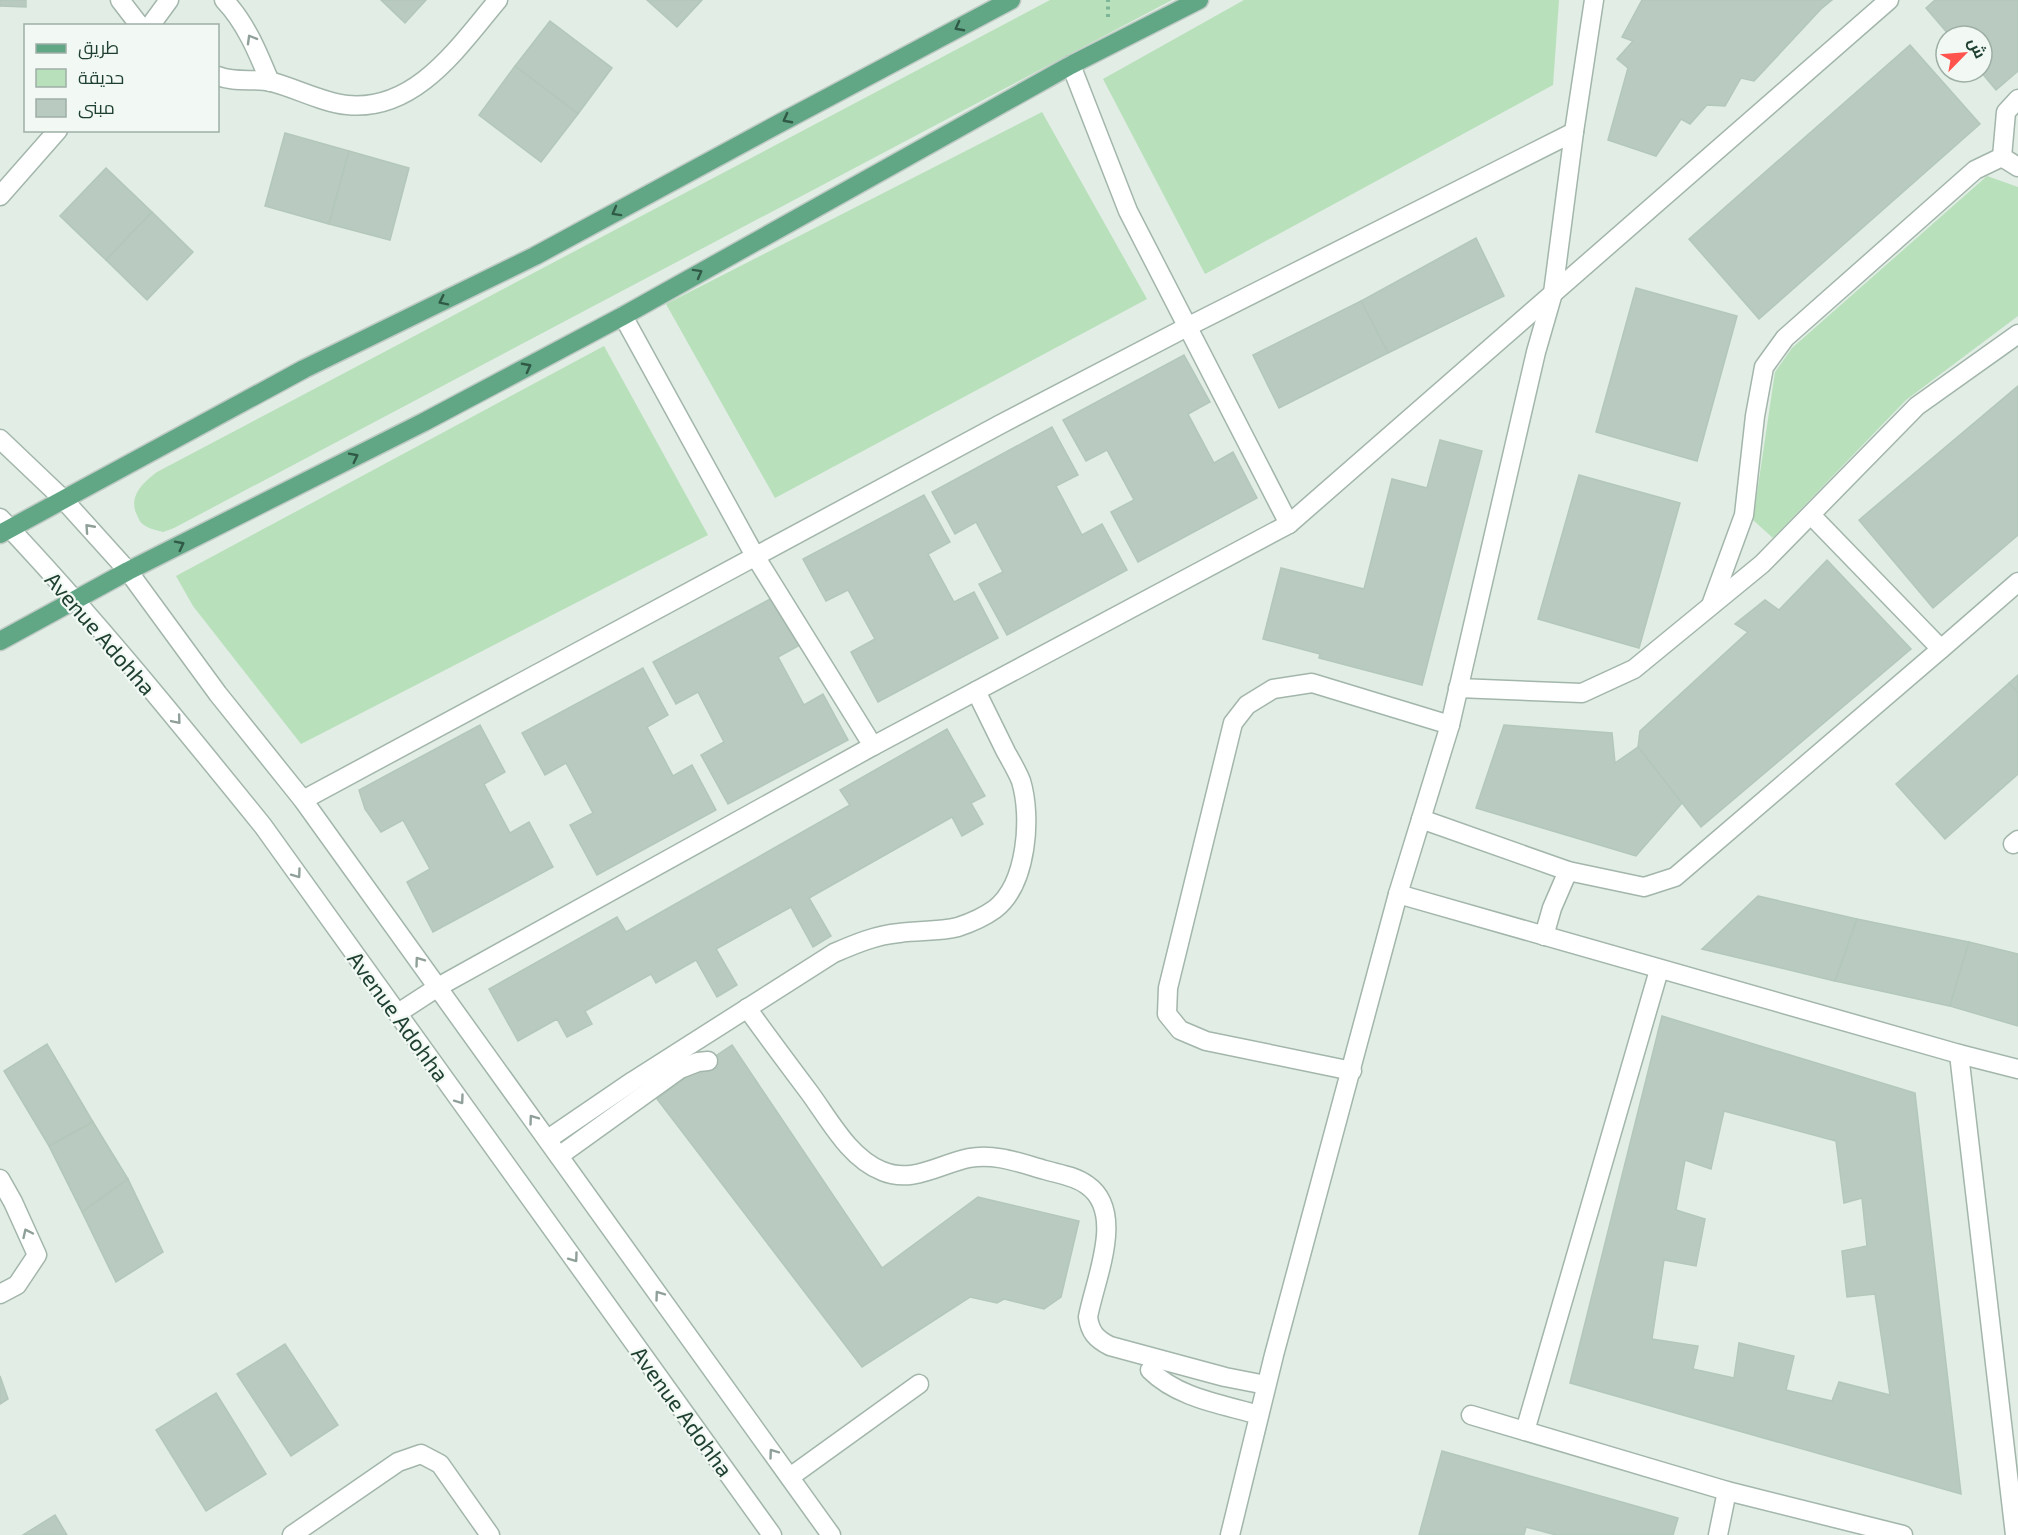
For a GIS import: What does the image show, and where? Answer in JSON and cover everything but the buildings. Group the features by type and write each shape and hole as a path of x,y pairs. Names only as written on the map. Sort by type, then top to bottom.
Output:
{"main road":[{"path":"3,527 63,499 304,369 535,256 1011,0"},
{"path":"0,641 128,572 424,422 623,316 1071,65 1199,0"}],"street":[{"path":"120,0 138,24"},
{"path":"152,24 170,0"},
{"path":"224,0 243,25 256,48 270,82"},
{"path":"219,76 225,79 270,82 345,105 366,106 387,102 410,91 443,65 498,0"},
{"path":"1230,1535 1266,1385 1398,894 1450,724 1536,352 1553,292 1594,0"},
{"path":"398,1013 438,987 873,746 1289,524 1888,0"},
{"path":"1071,65 1128,211 1289,524"},
{"path":"2002,157 2006,112 2018,99"},
{"path":"0,196 56,132"},
{"path":"303,800 1001,424 1187,327 1574,132"},
{"path":"2002,157 2018,167"},
{"path":"1710,607 1744,515 1755,416 1764,368 1785,338 1975,170 2002,157"},
{"path":"623,316 755,556 873,746"},
{"path":"1458,688 1582,693 1634,669 1762,564 1917,406 2018,334"},
{"path":"0,439 63,499 128,572 218,694 303,800 831,1535"},
{"path":"1811,515 1941,650"},
{"name":"Avenue Adohha","path":"3,527 75,602 180,724 263,826 772,1535"},
{"path":"1421,819 1568,871 1644,887 1675,877 2018,582"},
{"path":"1352,1071 1206,1041 1180,1030 1167,1014 1168,988 1233,723 1247,705 1273,689 1312,683 1450,724"},
{"path":"548,1139 633,1081 834,953 855,943 898,933 960,926 996,908 1008,894 1023,857 1027,819 1020,780 976,691"},
{"path":"1544,936 1552,908 1568,871"},
{"path":"1398,894 1659,970 2018,1069"},
{"path":"1525,1431 1659,970"},
{"path":"747,1008 845,1141 868,1165 900,1176 915,1175 971,1157 987,1156 1003,1158 1073,1178 1085,1183 1095,1191 1106,1211 1107,1225 1106,1239 1088,1317 1093,1334 1101,1341 1110,1346 1213,1374 1266,1385"},
{"path":"1959,1054 2014,1535"},
{"path":"559,1156 680,1069 708,1061"},
{"path":"0,1179 38,1255 17,1285 0,1294"},
{"path":"1150,1370 1171,1388 1183,1393 1259,1415"},
{"path":"790,1477 919,1384"},
{"path":"1471,1415 1727,1491 1903,1535"},
{"path":"292,1535 398,1462 421,1454 440,1464 490,1535"},
{"path":"1718,1535 1727,1491"}],"green space":[{"path":"1050,0 1172,0 174,528 163,532 146,526 139,520 134,500 143,485 157,472"},
{"path":"1244,0 1559,0 1553,85 1205,274 1103,79"},
{"path":"1042,112 1147,299 775,498 666,304"},
{"path":"1987,176 2018,187 2018,316 1906,400 1773,538 1753,520 1775,372 1792,348"},
{"path":"604,346 708,535 301,744 193,606 176,576"}]}
